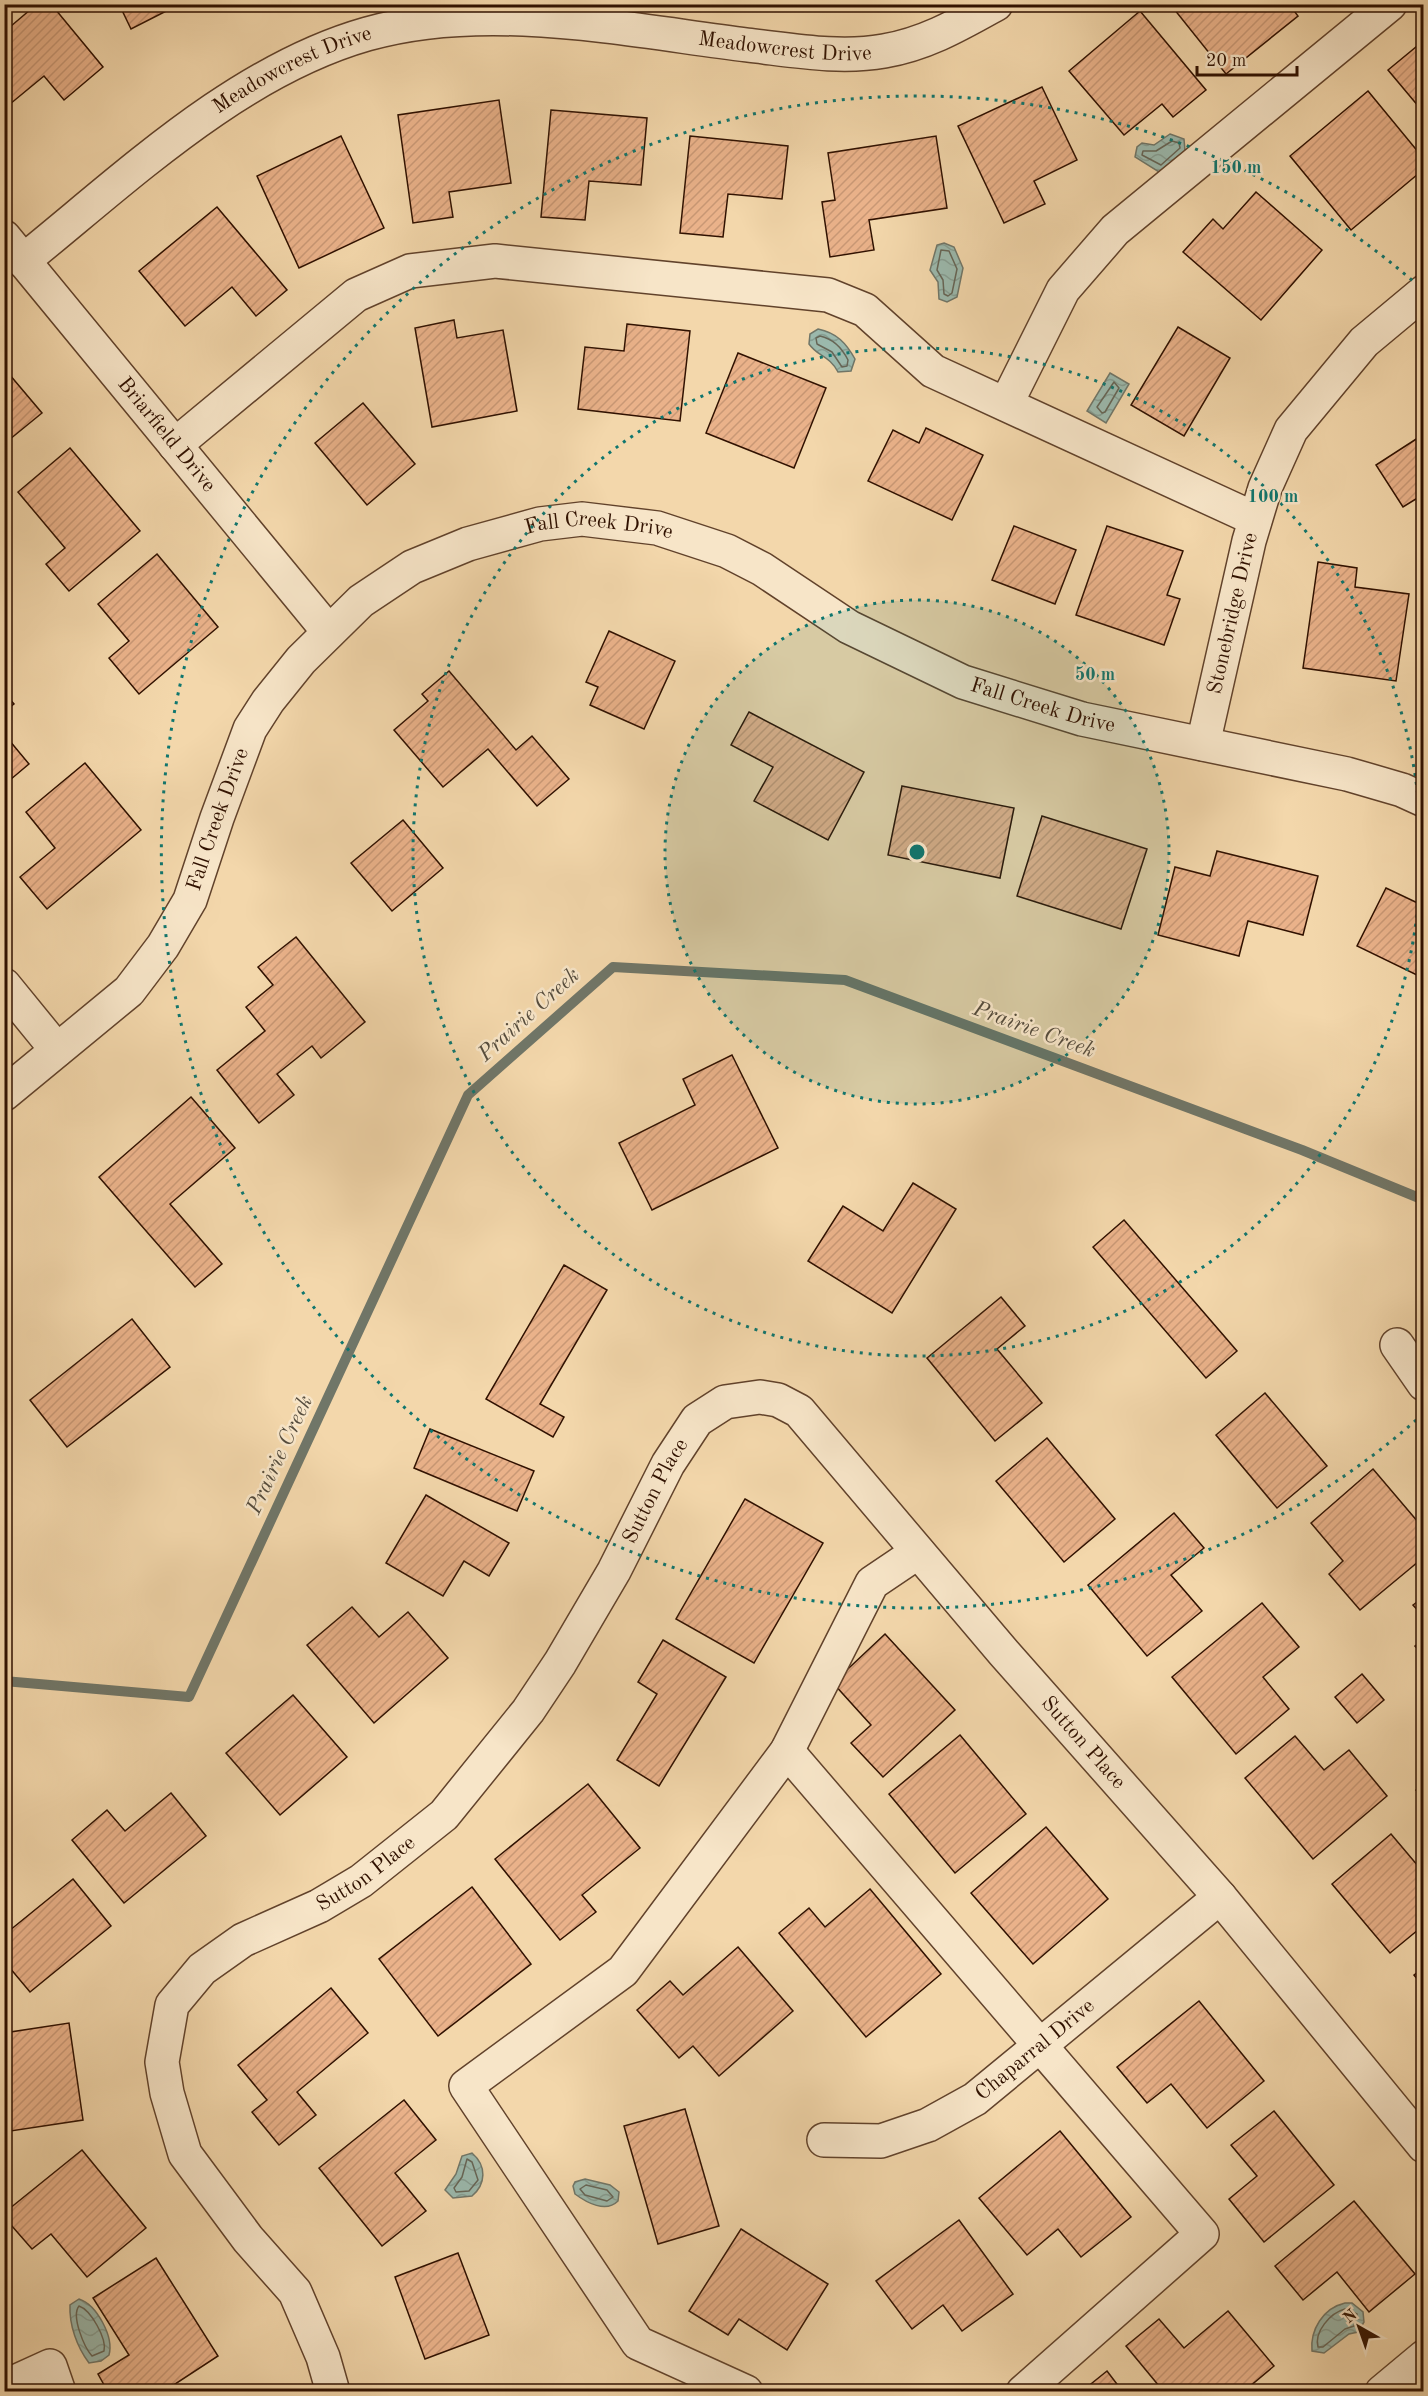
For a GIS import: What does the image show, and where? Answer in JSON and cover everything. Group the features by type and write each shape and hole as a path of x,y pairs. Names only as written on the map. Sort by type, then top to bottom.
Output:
{"street":[{"name":"Meadowcrest Drive","path":"14,249 179,134 268,76 367,33 436,21 501,16 606,16 826,54 884,51 940,36 996,4"},
{"path":"1006,404 1063,290 1114,230 1390,4"},
{"name":"Briarfield Drive","path":"14,249 329,632"},
{"path":"175,445 356,295 411,271 495,261 828,295 865,310 933,371 1255,519"},
{"name":"Stonebridge Drive","path":"1203,744 1255,519 1264,488 1291,430 1364,342 1424,292"},
{"name":"Fall Creek Drive","path":"4,1094 129,991 163,946 190,900 250,729 268,701 301,660 361,601 412,567 468,544 540,524 582,519 657,528 727,551 762,569 849,627 963,682 1082,720 1347,774 1402,790 1424,800"},
{"path":"4,986 57,1050"},
{"path":"1397,1345 1424,1384"},
{"name":"Sutton Place","path":"333,2391 323,2357 296,2292 248,2239 185,2154 171,2111 162,2062 172,2005 202,1969 243,1940 319,1906 360,1881 444,1815 528,1711 560,1663 614,1571 668,1464 697,1420 725,1402 760,1397 778,1400 799,1411 918,1552 1220,1897 1424,2146"},
{"path":"746,2391 638,2343 466,2086 623,1971 787,1751 872,1583 918,1552"},
{"path":"787,1751 1202,2234 1023,2391"},
{"name":"Chaparral Drive","path":"824,2140 881,2141 928,2125 975,2099 1220,1897"},
{"path":"1382,2391 1424,2357"},
{"path":"4,2386 50,2366 59,2391"}],"water":[{"path":"1170,134 1184,139 1185,151 1164,171 1159,172 1135,157 1137,147 1142,143 1154,145"},
{"path":"944,243 954,247 963,268 957,297 947,302 939,299 938,282 930,270 937,245"},
{"path":"818,329 836,336 848,348 855,359 851,371 838,372 831,362 809,344 810,334"},
{"path":"1110,373 1129,384 1106,423 1087,411"},
{"path":"472,2153 482,2169 480,2186 472,2196 453,2198 445,2190 456,2174 462,2156"},
{"path":"585,2179 610,2185 619,2192 618,2201 613,2205 602,2206 575,2194 573,2186 575,2182"},
{"path":"79,2299 86,2302 103,2322 110,2348 109,2355 101,2361 89,2363 75,2335 70,2305"},
{"path":"1345,2303 1352,2303 1363,2312 1364,2322 1358,2332 1349,2334 1324,2353 1312,2351 1313,2335 1324,2315"}],"building":[{"path":"37,4 51,4 103,67 64,100 44,76 4,109 4,32"},
{"path":"119,4 180,4 131,29"},
{"path":"1170,4 1289,4 1298,16 1226,74"},
{"path":"1140,11 1206,90 1173,117 1162,104 1124,135 1069,71"},
{"path":"1422,42 1424,44 1424,113 1388,70"},
{"path":"1042,87 1077,160 1034,181 1045,204 1004,223 958,126"},
{"path":"1368,91 1424,159 1424,169 1351,230 1290,156"},
{"path":"499,100 511,183 449,192 453,217 413,223 398,115"},
{"path":"551,110 647,118 641,185 589,181 585,220 541,217"},
{"path":"341,136 384,228 299,268 257,176"},
{"path":"690,136 788,146 782,199 728,194 723,237 680,233"},
{"path":"936,136 947,208 869,220 874,250 830,257 822,202 835,200 828,153"},
{"path":"1256,192 1322,250 1261,320 1183,252 1213,219 1223,229"},
{"path":"217,207 287,290 256,316 232,287 185,326 139,271"},
{"path":"454,320 457,338 503,330 517,411 432,427 415,328"},
{"path":"627,324 690,331 680,421 578,409 585,347 624,351"},
{"path":"1178,327 1230,358 1184,436 1131,405"},
{"path":"738,353 826,388 794,468 706,433"},
{"path":"4,368 42,413 4,444"},
{"path":"363,403 415,464 367,505 315,443"},
{"path":"926,428 983,455 952,520 868,481 893,430 919,443"},
{"path":"1424,434 1424,494 1403,507 1376,465"},
{"path":"70,448 140,531 69,591 46,564 65,548 18,492"},
{"path":"1014,526 1076,550 1055,604 992,580"},
{"path":"1107,526 1183,551 1167,595 1180,599 1164,645 1076,615"},
{"path":"157,554 218,627 139,694 109,658 129,641 98,604"},
{"path":"1318,562 1357,568 1355,587 1409,594 1396,681 1303,668"},
{"path":"609,631 675,661 644,729 590,705 598,687 586,682"},
{"path":"449,671 516,750 532,736 569,779 537,806 488,749 443,787 394,730 428,701 422,694"},
{"path":"4,693 14,704 4,712"},
{"path":"749,712 864,772 828,840 754,801 773,767 731,745"},
{"path":"4,734 29,764 4,785"},
{"path":"85,763 141,830 47,909 20,877 55,848 26,812"},
{"path":"902,786 1014,808 1000,878 888,855"},
{"path":"1042,816 1147,849 1121,929 1017,896"},
{"path":"403,820 443,868 392,911 351,863"},
{"path":"1217,851 1318,876 1303,935 1248,921 1239,956 1158,935 1175,867 1210,876"},
{"path":"1386,888 1424,906 1424,971 1421,977 1357,946"},
{"path":"296,937 365,1022 321,1058 312,1046 277,1074 294,1095 259,1123 217,1070 265,1031 246,1007 273,985 258,967"},
{"path":"732,1055 778,1148 652,1210 619,1143 695,1105 683,1079"},
{"path":"191,1097 235,1148 170,1204 222,1264 195,1287 99,1177"},
{"path":"913,1183 956,1209 892,1313 808,1261 843,1206 883,1231"},
{"path":"1124,1220 1237,1351 1206,1378 1093,1247"},
{"path":"564,1265 607,1290 540,1404 564,1417 553,1437 486,1399"},
{"path":"1001,1297 1025,1326 997,1349 1042,1403 995,1441 927,1358"},
{"path":"132,1319 170,1367 67,1447 30,1400"},
{"path":"1265,1393 1327,1466 1277,1508 1216,1435"},
{"path":"430,1429 534,1471 517,1511 414,1468"},
{"path":"1047,1438 1115,1519 1064,1562 996,1481"},
{"path":"1373,1469 1424,1529 1424,1557 1360,1610 1329,1574 1343,1561 1311,1523"},
{"path":"426,1495 509,1543 489,1576 464,1561 443,1596 386,1563"},
{"path":"745,1499 823,1543 754,1663 676,1619"},
{"path":"1174,1513 1204,1548 1171,1575 1202,1611 1147,1656 1088,1585"},
{"path":"1424,1597 1424,1617 1413,1605"},
{"path":"1262,1603 1299,1647 1263,1677 1289,1709 1236,1754 1172,1677"},
{"path":"352,1607 379,1637 408,1612 448,1658 374,1723 307,1645"},
{"path":"885,1634 955,1710 883,1777 851,1743 871,1725 833,1683"},
{"path":"1424,1639 1424,1656 1415,1646"},
{"path":"663,1640 726,1677 659,1786 617,1760 657,1694 638,1682"},
{"path":"1362,1674 1384,1700 1357,1723 1335,1697"},
{"path":"293,1695 347,1757 280,1815 226,1753"},
{"path":"960,1735 1026,1814 955,1873 889,1794"},
{"path":"1295,1736 1324,1770 1349,1750 1387,1796 1313,1859 1245,1778"},
{"path":"588,1784 640,1848 582,1895 596,1912 560,1940 495,1859"},
{"path":"1424,1784 1424,1799 1416,1790"},
{"path":"171,1793 206,1836 124,1903 72,1840 107,1810 125,1831"},
{"path":"1046,1827 1108,1899 1033,1964 971,1893"},
{"path":"1391,1834 1424,1873 1424,1925 1390,1953 1332,1884"},
{"path":"73,1879 111,1926 30,1992 4,1961 4,1935"},
{"path":"472,1887 531,1964 438,2036 379,1959"},
{"path":"870,1889 941,1974 866,2037 779,1933 809,1908 825,1927"},
{"path":"738,1947 793,2011 719,2076 693,2046 679,2058 637,2010 670,1981 683,1995"},
{"path":"1424,1967 1424,1987 1414,1975"},
{"path":"331,1988 368,2033 297,2092 316,2115 279,2145 252,2112 267,2100 238,2065"},
{"path":"1199,2001 1264,2081 1207,2128 1171,2084 1147,2103 1117,2067"},
{"path":"69,2023 83,2120 4,2132 4,2033"},
{"path":"404,2100 436,2140 395,2173 426,2211 382,2246 319,2168"},
{"path":"685,2109 719,2226 658,2244 624,2126"},
{"path":"1274,2111 1334,2185 1264,2242 1229,2199 1257,2176 1231,2145"},
{"path":"1060,2131 1131,2217 1081,2257 1058,2229 1027,2255 979,2198"},
{"path":"82,2150 146,2228 87,2277 51,2234 32,2249 4,2217 4,2213"},
{"path":"1354,2201 1415,2274 1369,2312 1337,2272 1303,2300 1275,2266"},
{"path":"959,2220 1013,2294 962,2331 943,2305 912,2329 876,2281"},
{"path":"741,2229 828,2284 787,2350 739,2319 728,2335 689,2311"},
{"path":"458,2253 489,2335 425,2359 395,2277"},
{"path":"156,2258 218,2356 163,2392 108,2392 98,2374 129,2355 93,2298"},
{"path":"1228,2311 1274,2366 1243,2392 1164,2392 1126,2346 1159,2319 1184,2348"},
{"path":"1107,2371 1123,2392 1081,2392"}],"waterway":[{"name":"Prairie Creek","path":"4,1681 189,1697 468,1095 613,967 845,980 1302,1150 1424,1200"}]}
